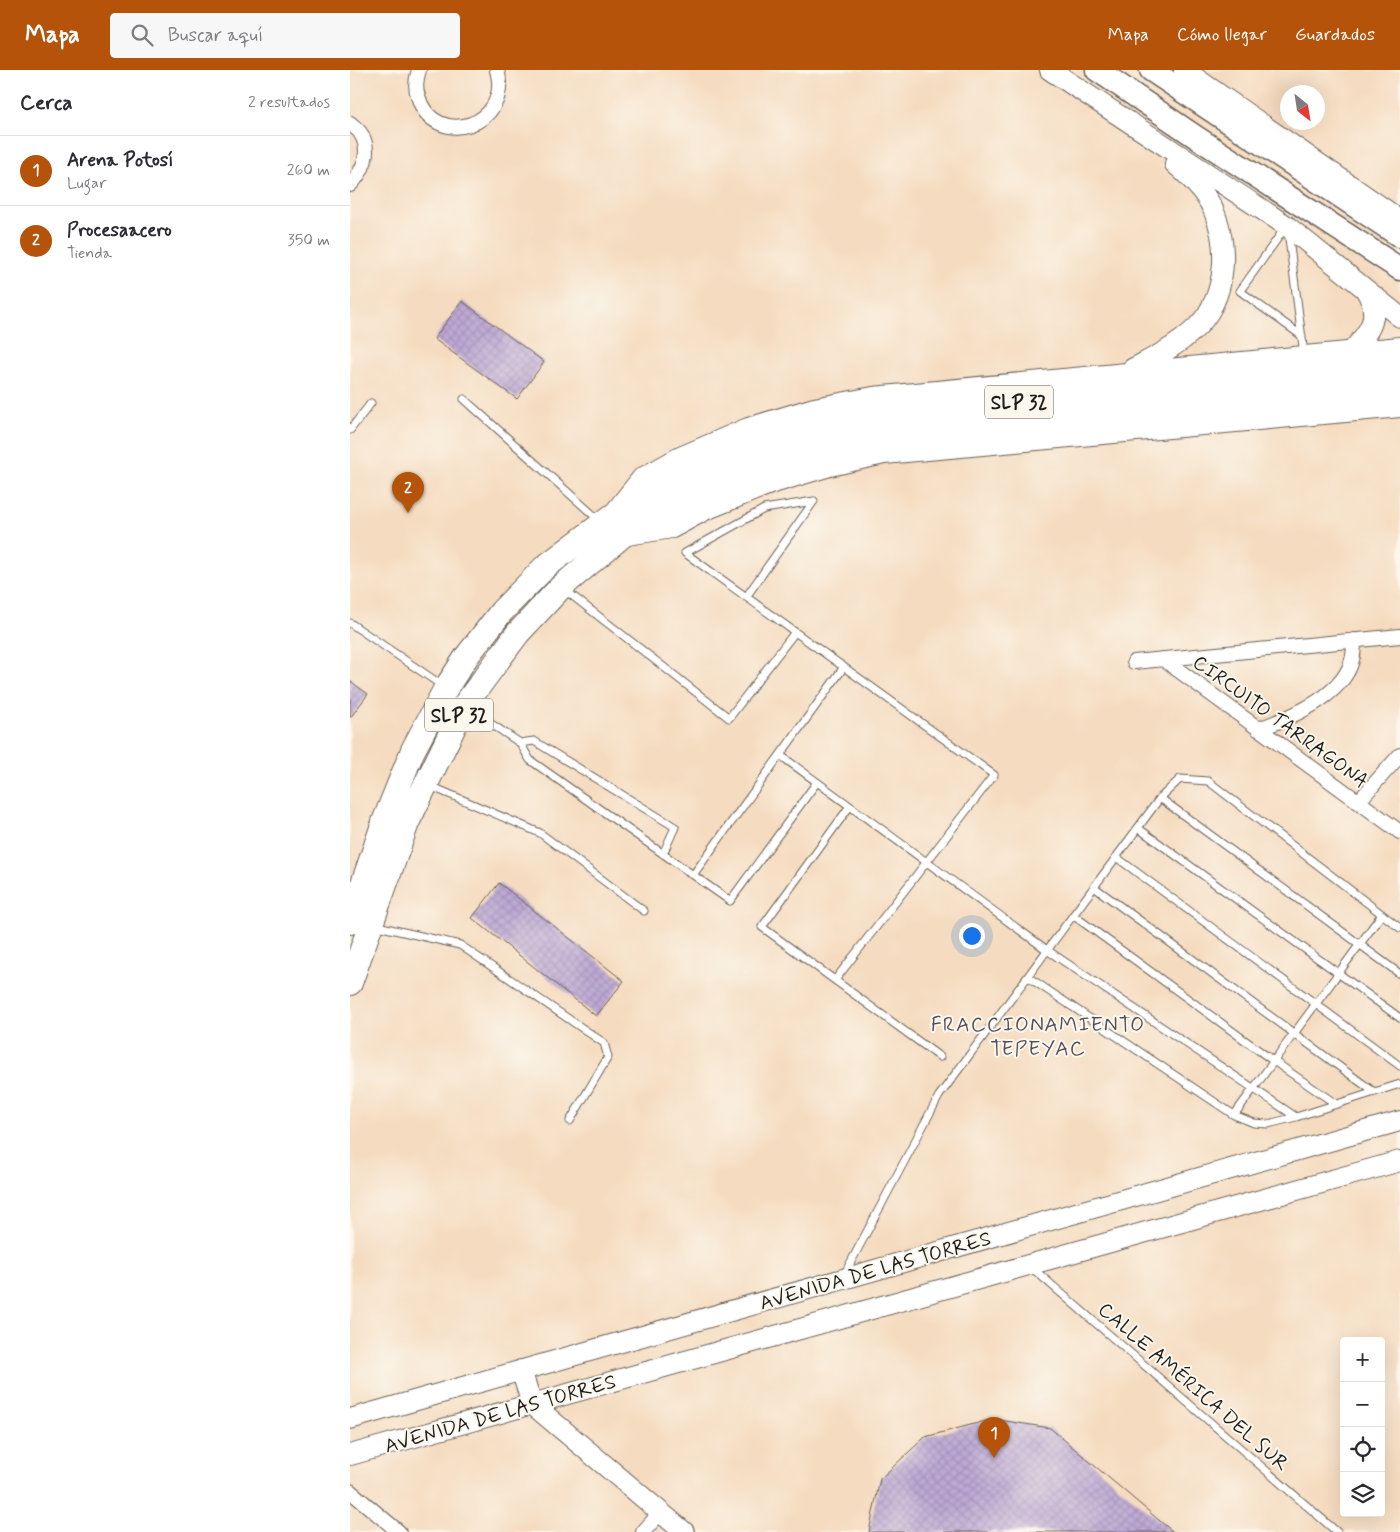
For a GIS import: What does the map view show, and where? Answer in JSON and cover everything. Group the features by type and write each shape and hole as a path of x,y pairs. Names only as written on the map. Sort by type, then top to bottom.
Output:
{"highway":[{"name":"SLP 32","path":"350,983 360,923 384,822 413,750 446,688 467,656 502,611 545,567 612,525 656,502 687,474 754,445 819,426 867,417 1400,367"},
{"name":"SLP 32","path":"656,502 696,493 762,465 825,447 880,435 1400,387"},
{"name":"SLP 32","path":"360,923 464,706 518,633 561,587 612,525"}],"main road":[{"path":"1050,70 1287,226 1400,317"},
{"path":"1097,70 1196,137 1400,269"},
{"path":"1151,70 1400,236"},
{"path":"1184,70 1400,220"},
{"path":"1122,118 1193,180 1215,213 1223,246 1223,276 1215,301 1204,320 1162,354 1126,373"},
{"path":"1351,352 1366,336 1374,321 1372,301 1364,287"},
{"path":"1395,349 873,397 814,408 748,428 678,458 642,478 612,525 672,528 705,510 770,484 830,466 884,454 1395,405"},
{"name":"AVENIDA DE LAS TORRES","path":"350,1419 1400,1122"},
{"name":"AVENIDA DE LAS TORRES","path":"350,1455 1400,1161"},
{"path":"521,1370 532,1404 684,1532"}],"street":[{"path":"419,70 416,84 417,93 424,110 438,122 456,127 474,123 490,112 500,87 497,70"},
{"path":"350,123 362,135 367,152 363,170 350,185"},
{"name":"CIRCUITO TARRAGONA","path":"1134,662 1400,636"},
{"path":"1258,729 1287,719 1307,709 1326,696 1342,679 1352,661 1354,640"},
{"name":"CIRCUITO TARRAGONA","path":"1163,659 1400,832"},
{"path":"1358,802 1400,755"},
{"path":"350,1491 399,1532"},
{"path":"642,1532 660,1513"}],"lane":[{"path":"1287,226 1240,291 1302,336"},
{"path":"1287,226 1304,357"},
{"path":"464,399 612,525"},
{"path":"350,430 371,403"},
{"path":"746,597 814,501 764,509 685,553 746,597 844,667 994,775 835,980"},
{"path":"561,587 729,718 795,632"},
{"path":"350,623 446,688"},
{"path":"693,875 844,667"},
{"path":"464,706 520,743 530,760 730,901 817,782"},
{"path":"520,743 534,741 676,827 663,854"},
{"path":"780,755 1047,950 1296,1117"},
{"path":"842,1280 939,1096 1160,798 1180,779 1208,781 1400,928"},
{"path":"425,784 540,833 644,911"},
{"path":"1160,798 1400,974"},
{"path":"850,806 762,927 940,1057"},
{"path":"1138,828 1400,1018"},
{"path":"1116,857 1400,1066"},
{"path":"1094,887 1374,1092"},
{"path":"1234,1115 1272,1060 1382,914"},
{"path":"1073,915 1272,1060 1336,1104"},
{"path":"360,923 460,945 604,1043 608,1057 570,1121"},
{"path":"1028,976 1234,1115 1254,1123 1268,1124 1296,1117 1400,1084"},
{"name":"CALLE AMÉRICA DEL SUR","path":"1029,1265 1337,1532"}],"building":[{"path":"462,301 544,362 517,399 434,339"},
{"path":"350,681 368,694 350,718"},
{"path":"499,883 624,981 596,1016 472,918"},
{"path":"993,1419 1050,1428 1173,1532 869,1532 880,1479 925,1437"}],"place":[{"name":"Procesaacero","path":"408,513"},
{"name":"Arena Potosí","path":"994,1458"}],"district":[{"name":"FRACCIONAMIENTO TEPEYAC","path":"1038,1036"}]}
